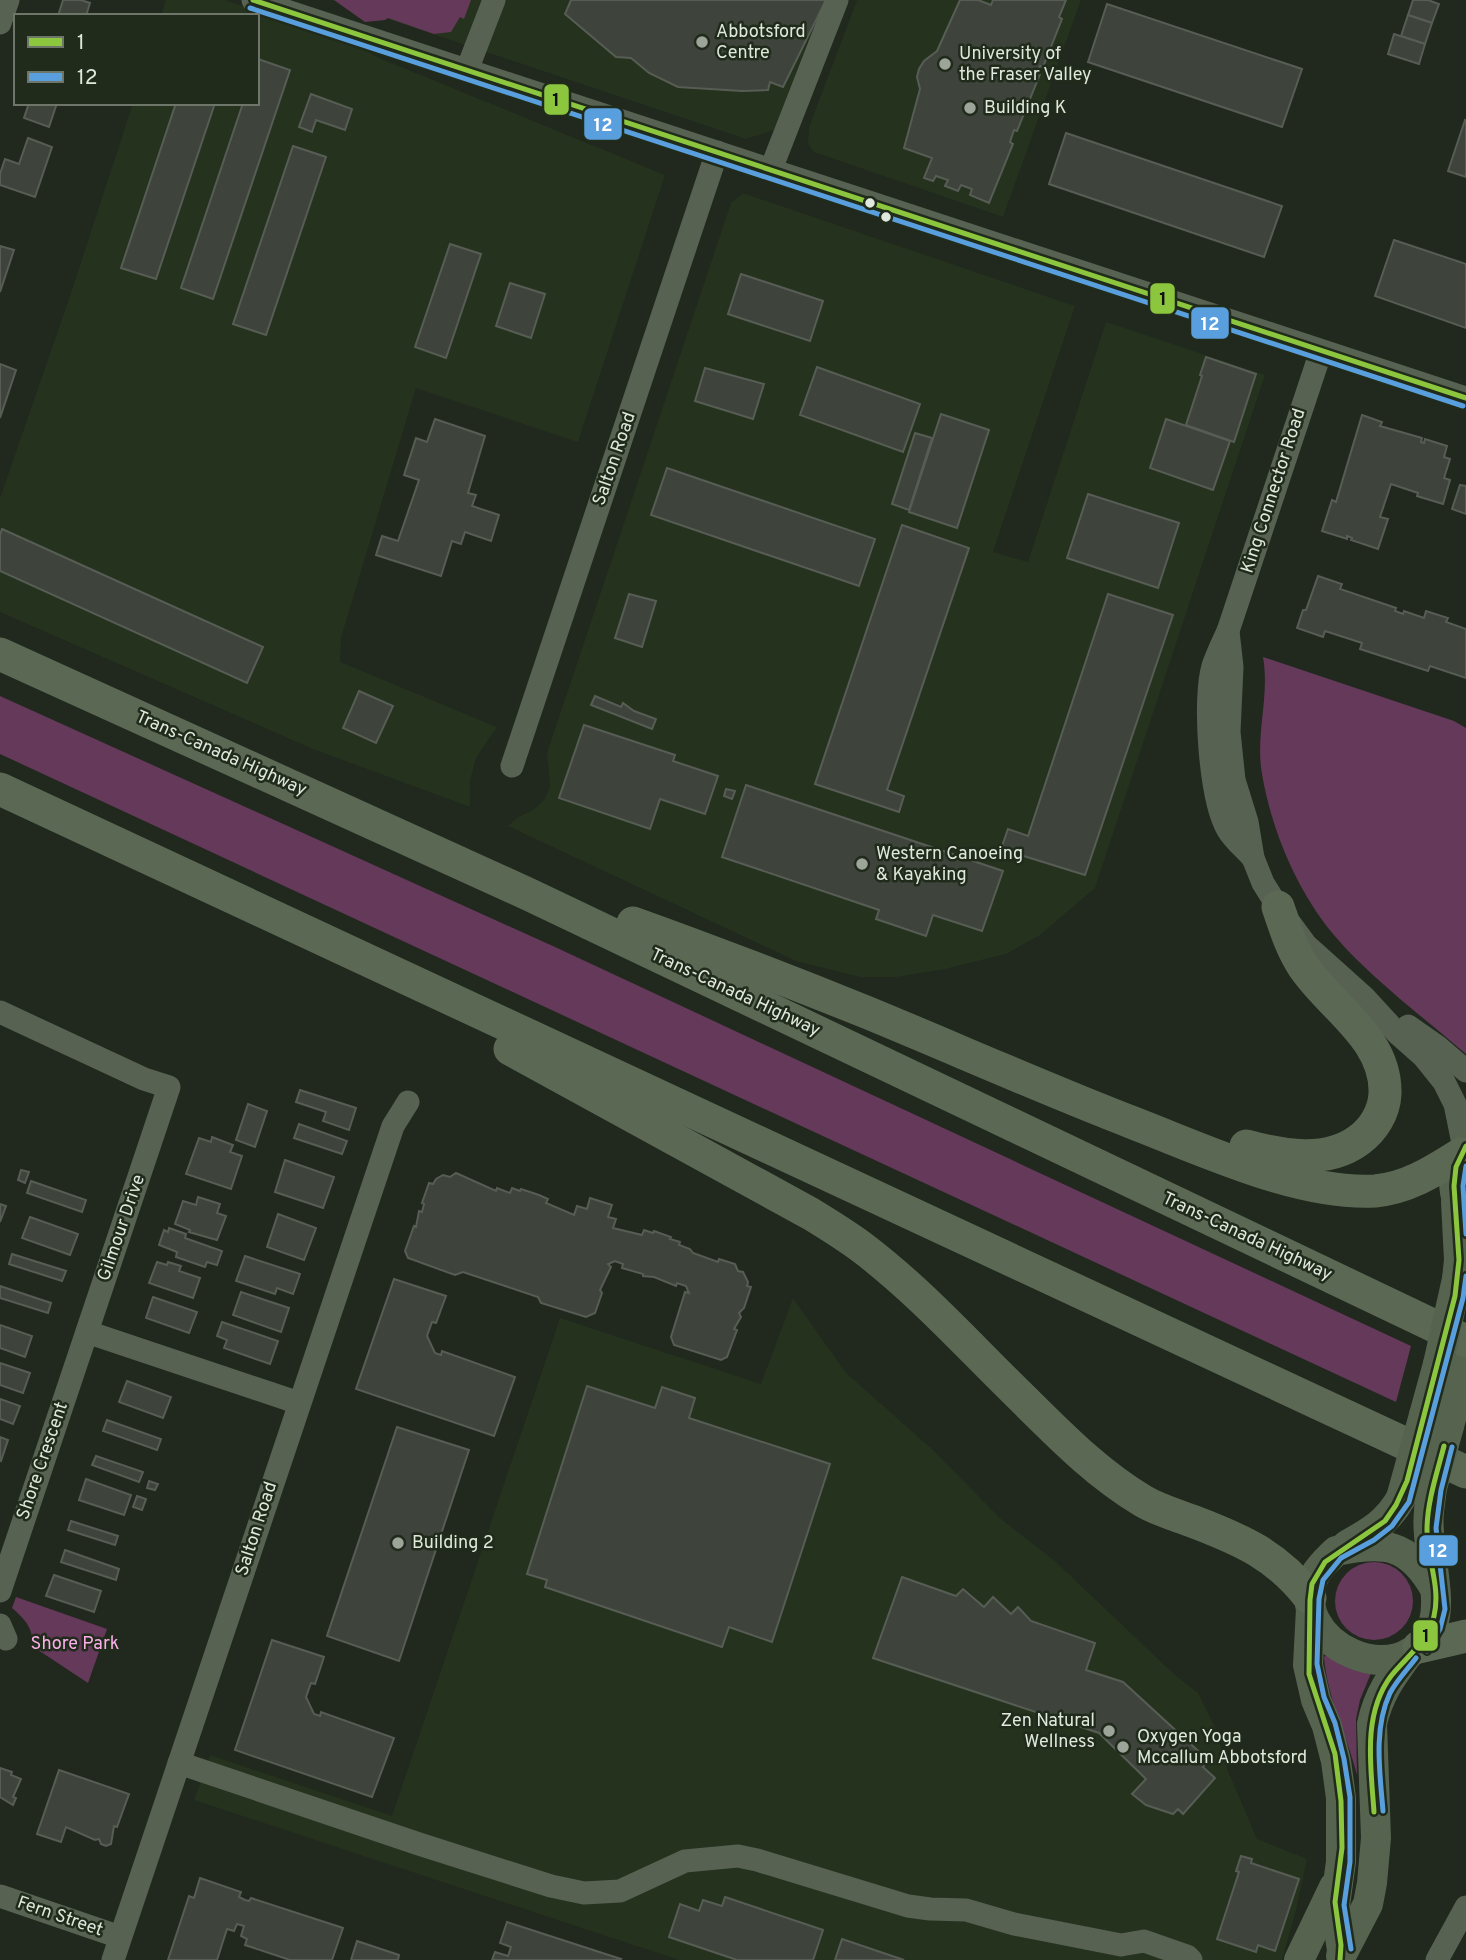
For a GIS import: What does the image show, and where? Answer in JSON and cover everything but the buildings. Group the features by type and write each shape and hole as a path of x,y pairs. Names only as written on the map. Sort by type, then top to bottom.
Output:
{"highway":[{"name":"Trans-Canada Highway","path":"0,654 530,895 1466,1341"},
{"path":"0,789 1466,1472"},
{"path":"530,895 580,904 739,962 1048,1090 1250,1167 1305,1183 1374,1191 1395,1188 1422,1178 1464,1149"},
{"path":"232,896 831,1227 863,1249 916,1293 1074,1450 1106,1477 1147,1503 1231,1535 1259,1549 1284,1568 1310,1604"},
{"path":"1048,1090 1106,1100 1227,1140 1279,1154 1324,1155 1349,1147 1365,1135 1379,1116 1384,1103 1382,1069 1370,1044 1357,1027 1317,985 1303,966 1293,949 1278,907"},
{"path":"1414,1650 1466,1636"}],"main road":[{"path":"1341,1955 1335,1905 1341,1862 1341,1798 1336,1761 1316,1700 1308,1665 1310,1604 1315,1576 1336,1551 1379,1527 1394,1510 1437,1420 1456,1368 1461,1212 1454,1186 1456,1167 1464,1149"},
{"path":"1341,1955 1368,1904 1372,1883 1376,1838 1372,1724 1376,1705 1384,1687 1432,1625 1436,1608 1428,1536 1437,1420"},
{"path":"1336,1551 1379,1545 1398,1549 1415,1560 1435,1589"},
{"path":"1310,1604 1327,1636 1358,1658 1395,1659 1414,1650"},
{"path":"1299,1960 1338,1881"}],"street":[{"path":"0,23 8,0"},
{"path":"253,0 771,169 1102,281 1466,398"},
{"path":"467,70 495,0"},
{"path":"771,169 837,0"},
{"name":"Salton Road","path":"512,766 717,152"},
{"name":"King Connector Road","path":"1321,351 1228,631 1213,667 1209,693 1209,738 1214,785 1227,829 1253,858 1263,883 1306,945 1364,997 1398,1034 1424,1057 1444,1082 1455,1104 1464,1149"},
{"name":"King Connector Road","path":"1364,997 1438,1047 1466,1071"},
{"name":"Gilmour Drive","path":"0,1012 144,1079 169,1087 87,1332"},
{"name":"Salton Road","path":"113,1960 393,1126 408,1102"},
{"path":"87,1332 299,1403"},
{"name":"Shore Crescent","path":"0,1591 87,1332"},
{"path":"179,1763 419,1844 551,1886 584,1893 620,1891 685,1861 738,1856 908,1906 967,1910 1014,1924 1121,1945 1143,1941 1187,1956 1191,1960"},
{"name":"Fern Street","path":"0,1896 120,1937"},
{"path":"1437,1960 1466,1907"},
{"path":"1121,1945 1139,1960"}],"shaded area":[{"path":"166,0 225,0 347,40 379,58 665,175 578,442 416,388 341,638 340,662 497,727 476,758 470,781 470,807 313,749 0,612 0,498 132,105 259,105 259,14 162,14"},
{"path":"331,0 824,0 774,130 746,139"},
{"name":"University of the Fraser Valley","path":"857,0 1081,0 1003,217 814,152 808,144 809,127"},
{"path":"743,193 1075,306 993,552 1028,562 1106,322 1265,375 1095,888 1040,935 1006,954 945,969 896,977 860,977 796,961 508,826 545,799 550,785 547,753 731,203"},
{"path":"793,1298 846,1373 933,1450 1001,1519 1056,1562 1175,1675 1198,1693 1215,1727 1228,1771 1257,1839 1307,1859 1282,1960 679,1960 194,1800 210,1755 392,1816 560,1318 761,1384"}],"green space":[{"path":"334,0 471,0 464,19 460,17 451,32 434,34 388,18 365,22"},
{"path":"1263,657 1454,721 1466,728 1466,1054 1373,975 1339,941 1313,907 1293,872 1277,833 1262,774 1260,745 1265,686"},
{"path":"0,696 555,947 1411,1346 1396,1402 0,754"},
{"path":"1374,1562 1389,1565 1401,1574 1410,1586 1413,1601 1410,1616 1401,1628 1389,1637 1374,1640 1359,1637 1347,1628 1338,1616 1335,1601 1338,1586 1347,1574 1359,1565"},
{"name":"Shore Park","path":"16,1597 107,1629 88,1683 32,1646 32,1634 28,1625 12,1608"},
{"path":"1327,1655 1347,1667 1371,1673 1356,1719 1357,1775 1329,1687 1324,1657"}],"transit line":[{"name":"1","path":"253,0 1466,398"},
{"name":"12","path":"250,8 1463,406"},
{"name":"1","path":"1340,1960 1341,1945 1335,1902 1342,1848 1341,1801 1335,1754 1309,1674 1312,1584 1325,1562 1385,1521 1407,1481 1455,1296 1459,1260 1454,1186 1456,1167 1466,1146"},
{"name":"12","path":"1466,1166 1463,1186 1466,1234"},
{"name":"12","path":"1351,1949 1344,1905 1350,1862 1350,1797 1344,1759 1335,1723 1324,1697 1317,1664 1319,1599 1323,1580 1341,1558 1374,1540 1392,1526 1409,1502 1463,1298 1466,1276"},
{"name":"1","path":"1374,1812 1370,1759 1376,1707 1391,1676 1422,1641 1434,1616 1436,1594 1427,1519 1444,1446"},
{"name":"12","path":"1427,1651 1440,1629 1445,1609 1436,1528 1441,1490 1452,1447"},
{"name":"12","path":"1383,1811 1379,1766 1381,1721 1390,1693 1416,1658"}],"place":[{"name":"Abbotsford Centre","path":"702,42"},
{"name":"University of the Fraser Valley","path":"945,64"},
{"name":"Building K","path":"970,108"},
{"name":"Western Canoeing & Kayaking","path":"862,864"},
{"name":"Building 2","path":"398,1543"},
{"name":"Zen Natural Wellness","path":"1109,1731"},
{"name":"Oxygen Yoga Mccallum Abbotsford","path":"1123,1747"}]}
